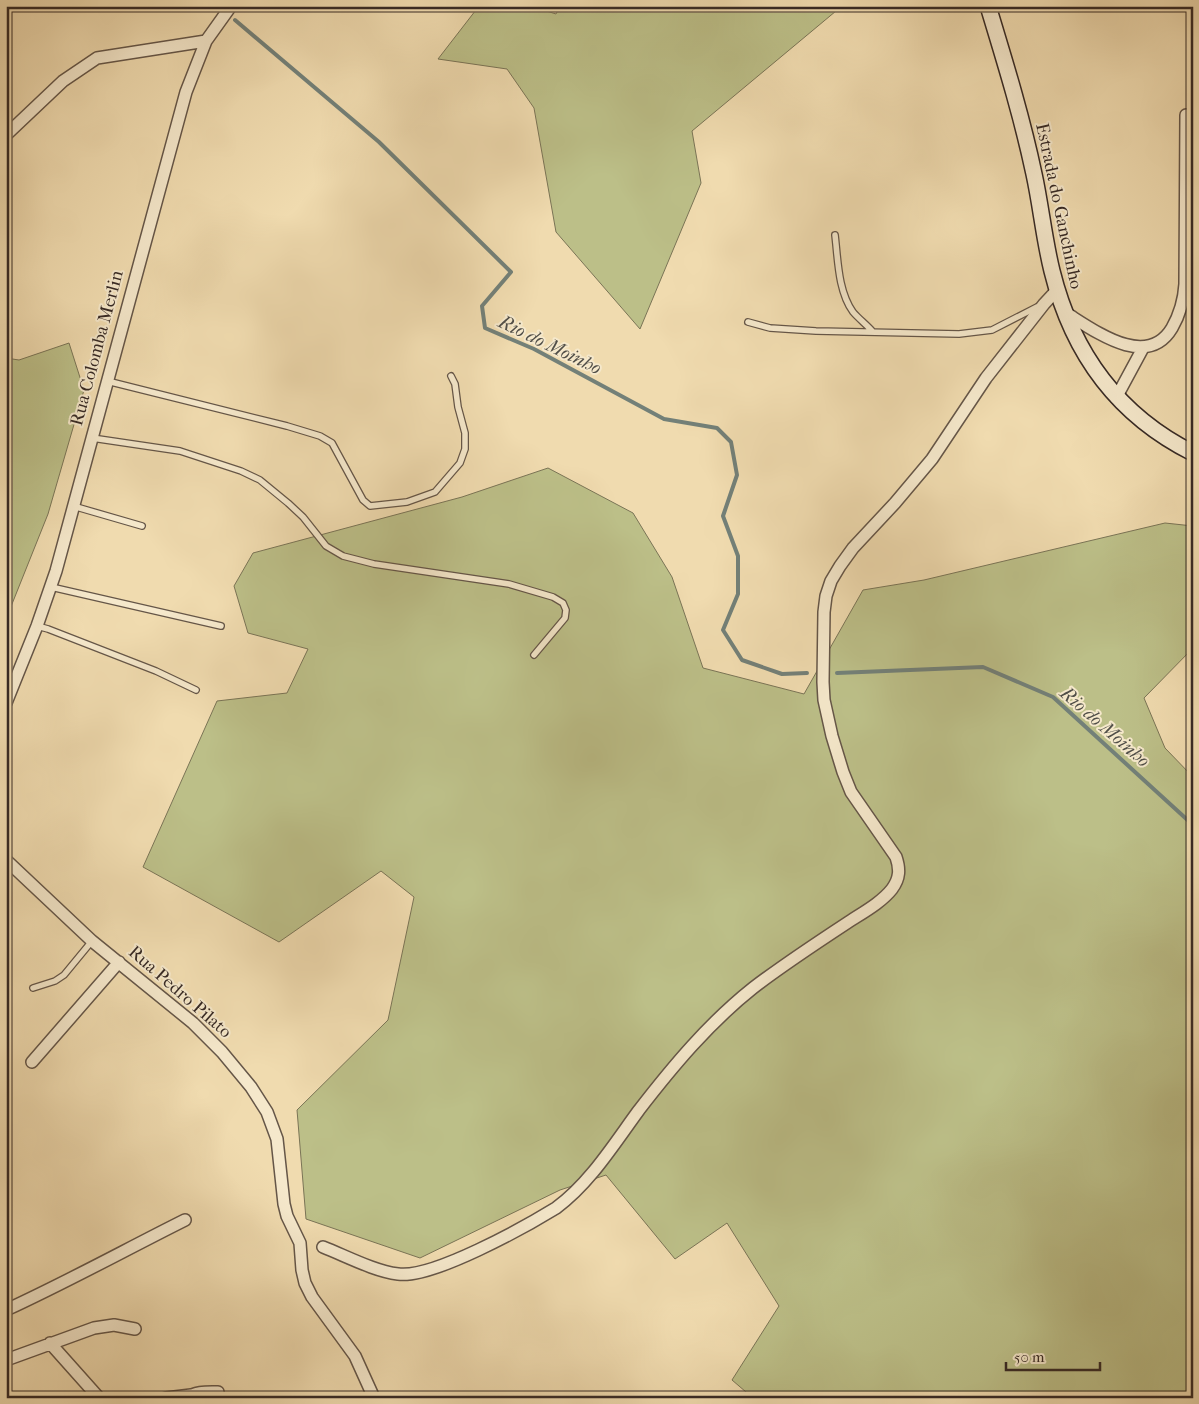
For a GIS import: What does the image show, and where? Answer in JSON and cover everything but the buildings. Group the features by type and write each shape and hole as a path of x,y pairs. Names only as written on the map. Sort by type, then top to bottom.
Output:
{"street":[{"name":"Rua Colomba Merlin","path":"6,703 51,587 186,92 206,41 230,6"},
{"name":"Estrada do Ganchinho","path":"988,6 1012,84 1029,151 1051,270 1066,313 1092,366 1116,398 1161,435 1193,453"},
{"path":"6,135 62,81 97,58 206,41"},
{"path":"1066,313 1111,338 1127,345 1142,348 1154,346 1163,340 1187,308 1185,284 1186,115"},
{"path":"323,1247 387,1272 414,1274 466,1255 556,1208 566,1201 586,1180 668,1073 723,1014 776,971 875,904 893,887 898,878 900,867 896,857 851,792 843,772 827,715 824,682 824,612 826,596 831,581 853,548 895,503 932,459 986,378 1057,290"},
{"path":"1116,398 1142,348"},
{"name":"Rua Pedro Pilato","path":"6,860 92,941 206,1035 237,1069 267,1112 278,1139 284,1204 289,1221 300,1243 305,1283 312,1297 355,1356 374,1398"},
{"path":"32,1062 119,962"},
{"path":"6,1310 46,1292 114,1255 185,1220"},
{"path":"6,1360 94,1328 114,1325 135,1329"},
{"path":"50,1343 99,1398"},
{"path":"166,1398 218,1392"}],"lane":[{"path":"835,234 844,294 853,312 873,332"},
{"path":"748,322 770,328 816,331 959,334 992,330 1044,304"},
{"path":"106,381 320,436 332,443 363,500 370,506 407,502 435,492 460,463 465,449 464,433 455,384 451,376"},
{"path":"91,438 180,451 241,471 260,480 288,503 303,517 326,546 343,556 374,564 509,584 553,597 563,603 566,610 565,618 534,655"},
{"path":"73,506 142,526"},
{"path":"51,587 222,626"},
{"path":"37,626 156,671 196,690"},
{"path":"33,988 55,981 64,975 92,941"}],"green space":[{"path":"479,6 531,6 556,14 560,6 842,6 692,131 701,183 640,329 556,232 534,108 507,69 438,59"},
{"path":"69,343 84,390 48,514 6,619 6,358 19,360"},
{"path":"548,468 633,513 672,577 703,668 804,694 863,590 924,580 1165,523 1193,526 1193,648 1144,698 1165,748 1193,777 1193,1398 753,1398 732,1380 779,1306 727,1223 675,1259 606,1175 560,1190 420,1258 306,1219 297,1110 388,1020 414,897 381,871 279,942 143,867 217,701 287,693 308,649 248,633 234,586 253,553 462,497"}],"waterway":[{"name":"Rio do Moinho","path":"235,20 379,142 511,272 482,306 485,328 534,349 664,419 717,428 731,442 737,475 723,516 738,556 738,594 723,630 742,660 782,674 807,673"},
{"name":"Rio do Moinho","path":"837,673 983,667 1053,697 1193,825"}]}
